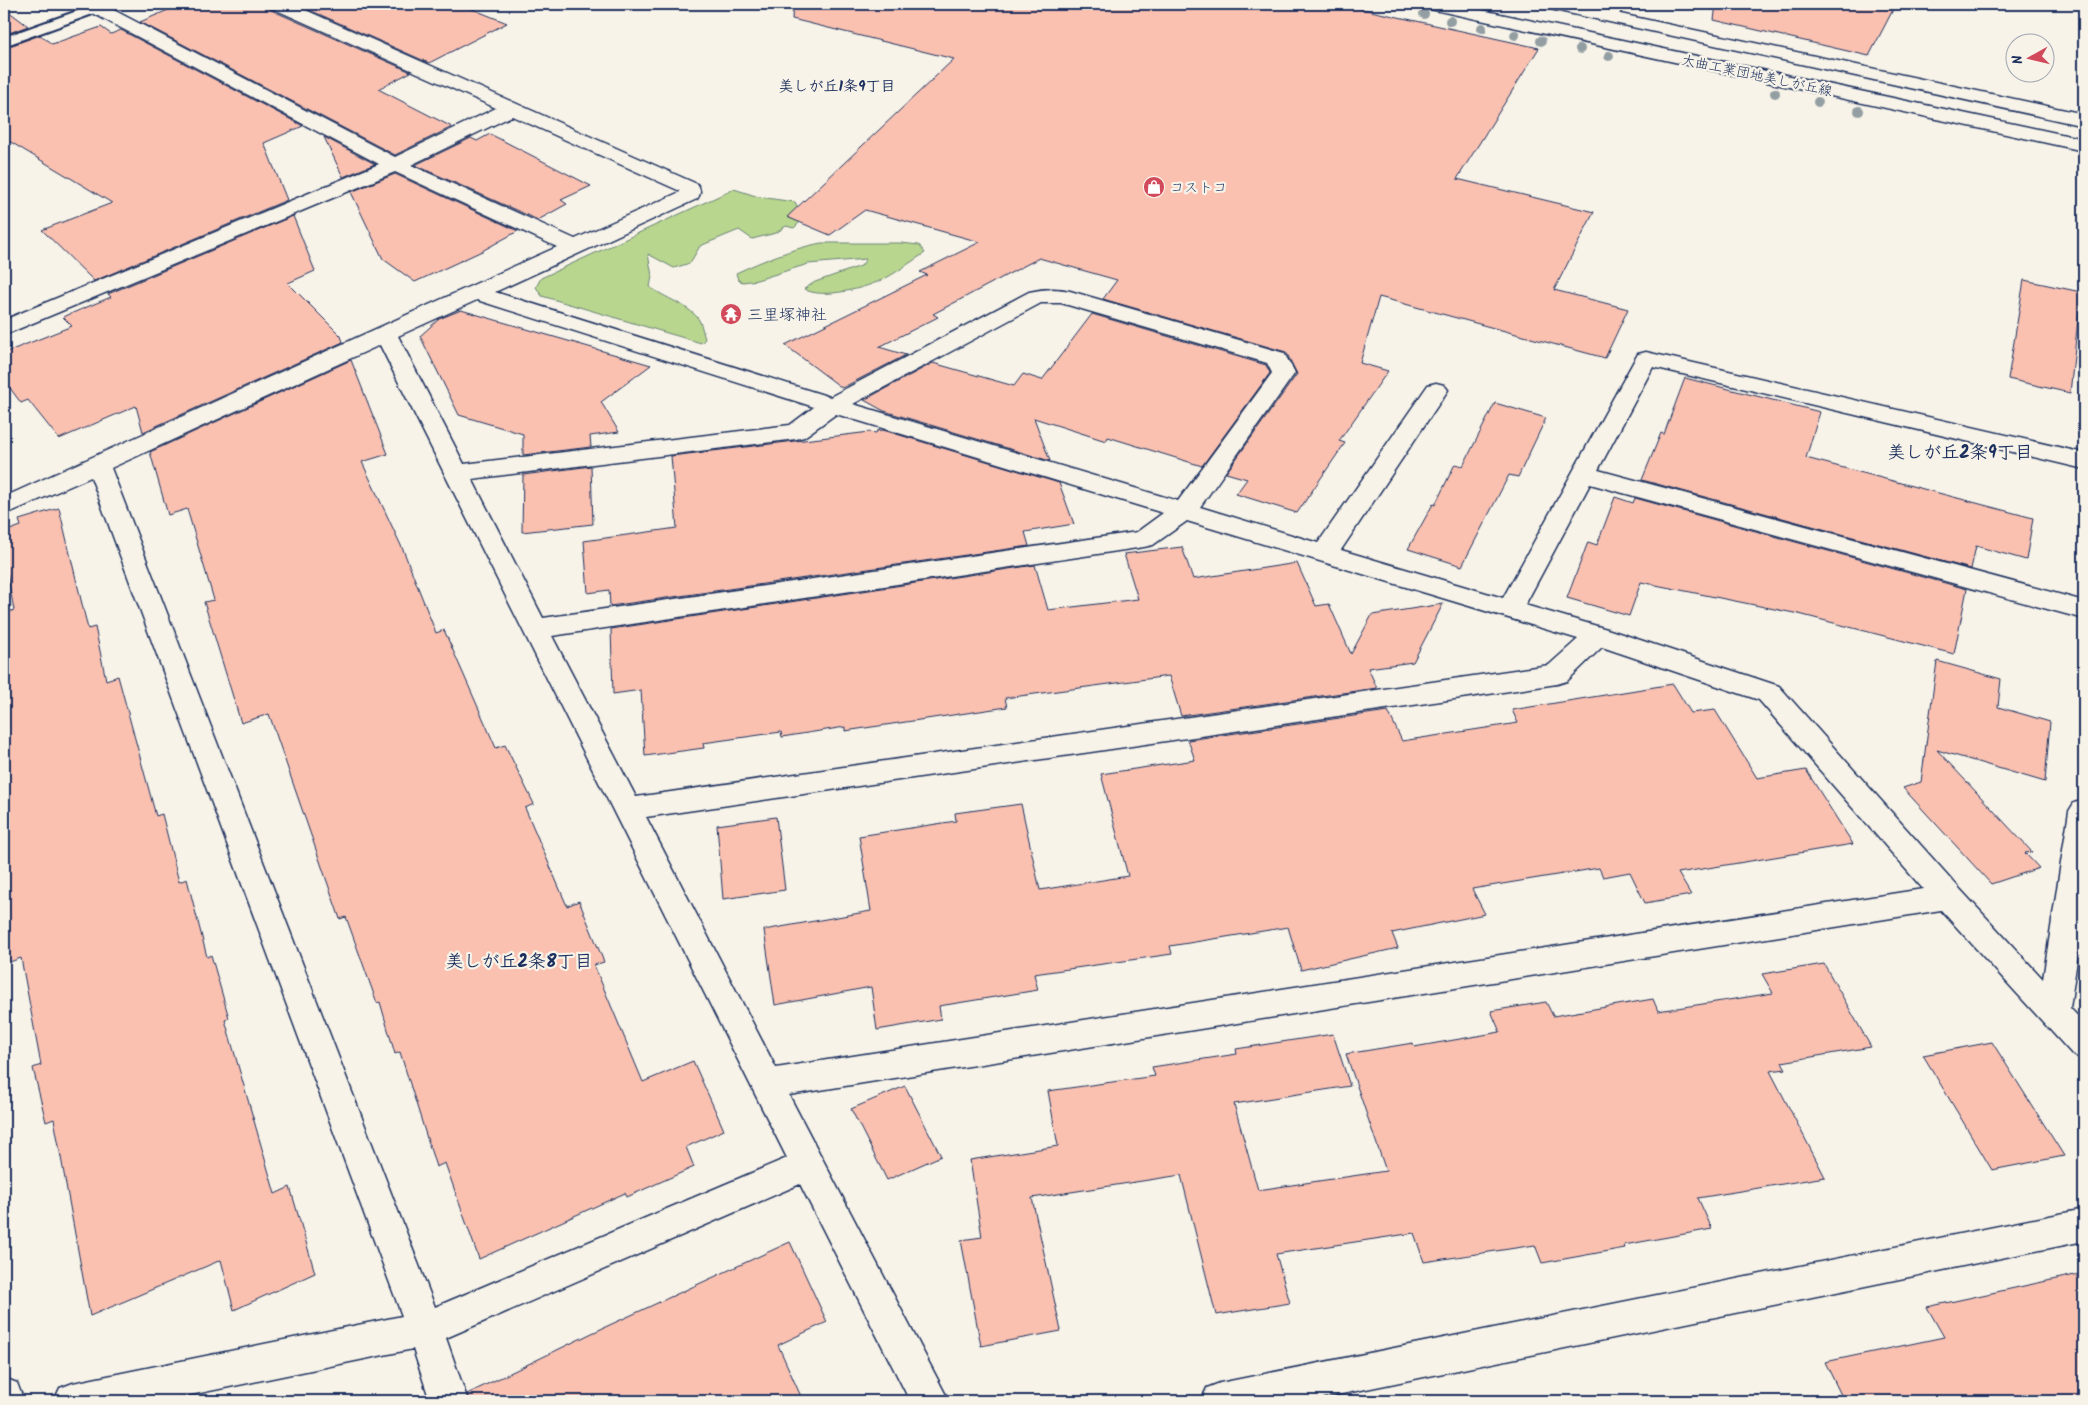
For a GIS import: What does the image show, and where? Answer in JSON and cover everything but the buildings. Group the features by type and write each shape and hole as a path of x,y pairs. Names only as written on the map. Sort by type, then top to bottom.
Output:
{"street":[{"path":"4,507 690,194 690,188 278,4"},
{"name":"大曲工業団地美しが丘線","path":"1430,4 2084,145"},
{"name":"大曲工業団地美しが丘線","path":"1550,4 1613,10 2084,120"},
{"path":"92,6 395,165 574,247"},
{"path":"4,328 395,165 510,109"},
{"path":"476,293 832,405 1598,636 1769,693 1948,896 2084,1045"},
{"path":"458,473 796,432 832,405 1037,297 1062,296 1276,358 1284,373 1184,511 1144,538 535,629"},
{"path":"385,333 458,473 766,1084 930,1401"},
{"path":"1509,610 1646,359 2084,461"},
{"path":"1324,553 1436,390"},
{"path":"98,464 425,1329 449,1401"},
{"path":"1583,474 2084,610"},
{"path":"628,809 1557,674 1598,636"},
{"path":"2054,1010 2084,811"},
{"path":"766,1084 1948,896"},
{"path":"73,1401 425,1329 808,1165"},
{"path":"1220,1401 2084,1225"},
{"path":"4,1396 5,1401"}],"lane":[{"path":"4,42 92,6"}],"green space":[{"path":"734,189 759,197 795,202 804,218 794,228 786,226 776,233 752,239 739,230 700,246 690,263 674,268 648,254 652,276 650,287 684,306 695,315 700,322 705,339 701,343 542,296 536,287 541,278"},
{"path":"821,243 901,243 919,245 925,253 878,282 856,289 833,293 812,292 804,289 815,282 861,266 866,259 808,264 757,280 743,282 738,280 736,273 746,268 788,252"}],"place":[{"name":"コストコ","path":"1154,187"},
{"name":"三里塚神社","path":"731,314"}],"district":[{"name":"美しが丘1条9丁目","path":"837,86"},
{"name":"美しが丘2条9丁目","path":"1960,452"},
{"name":"美しが丘2条8丁目","path":"519,961"}]}
